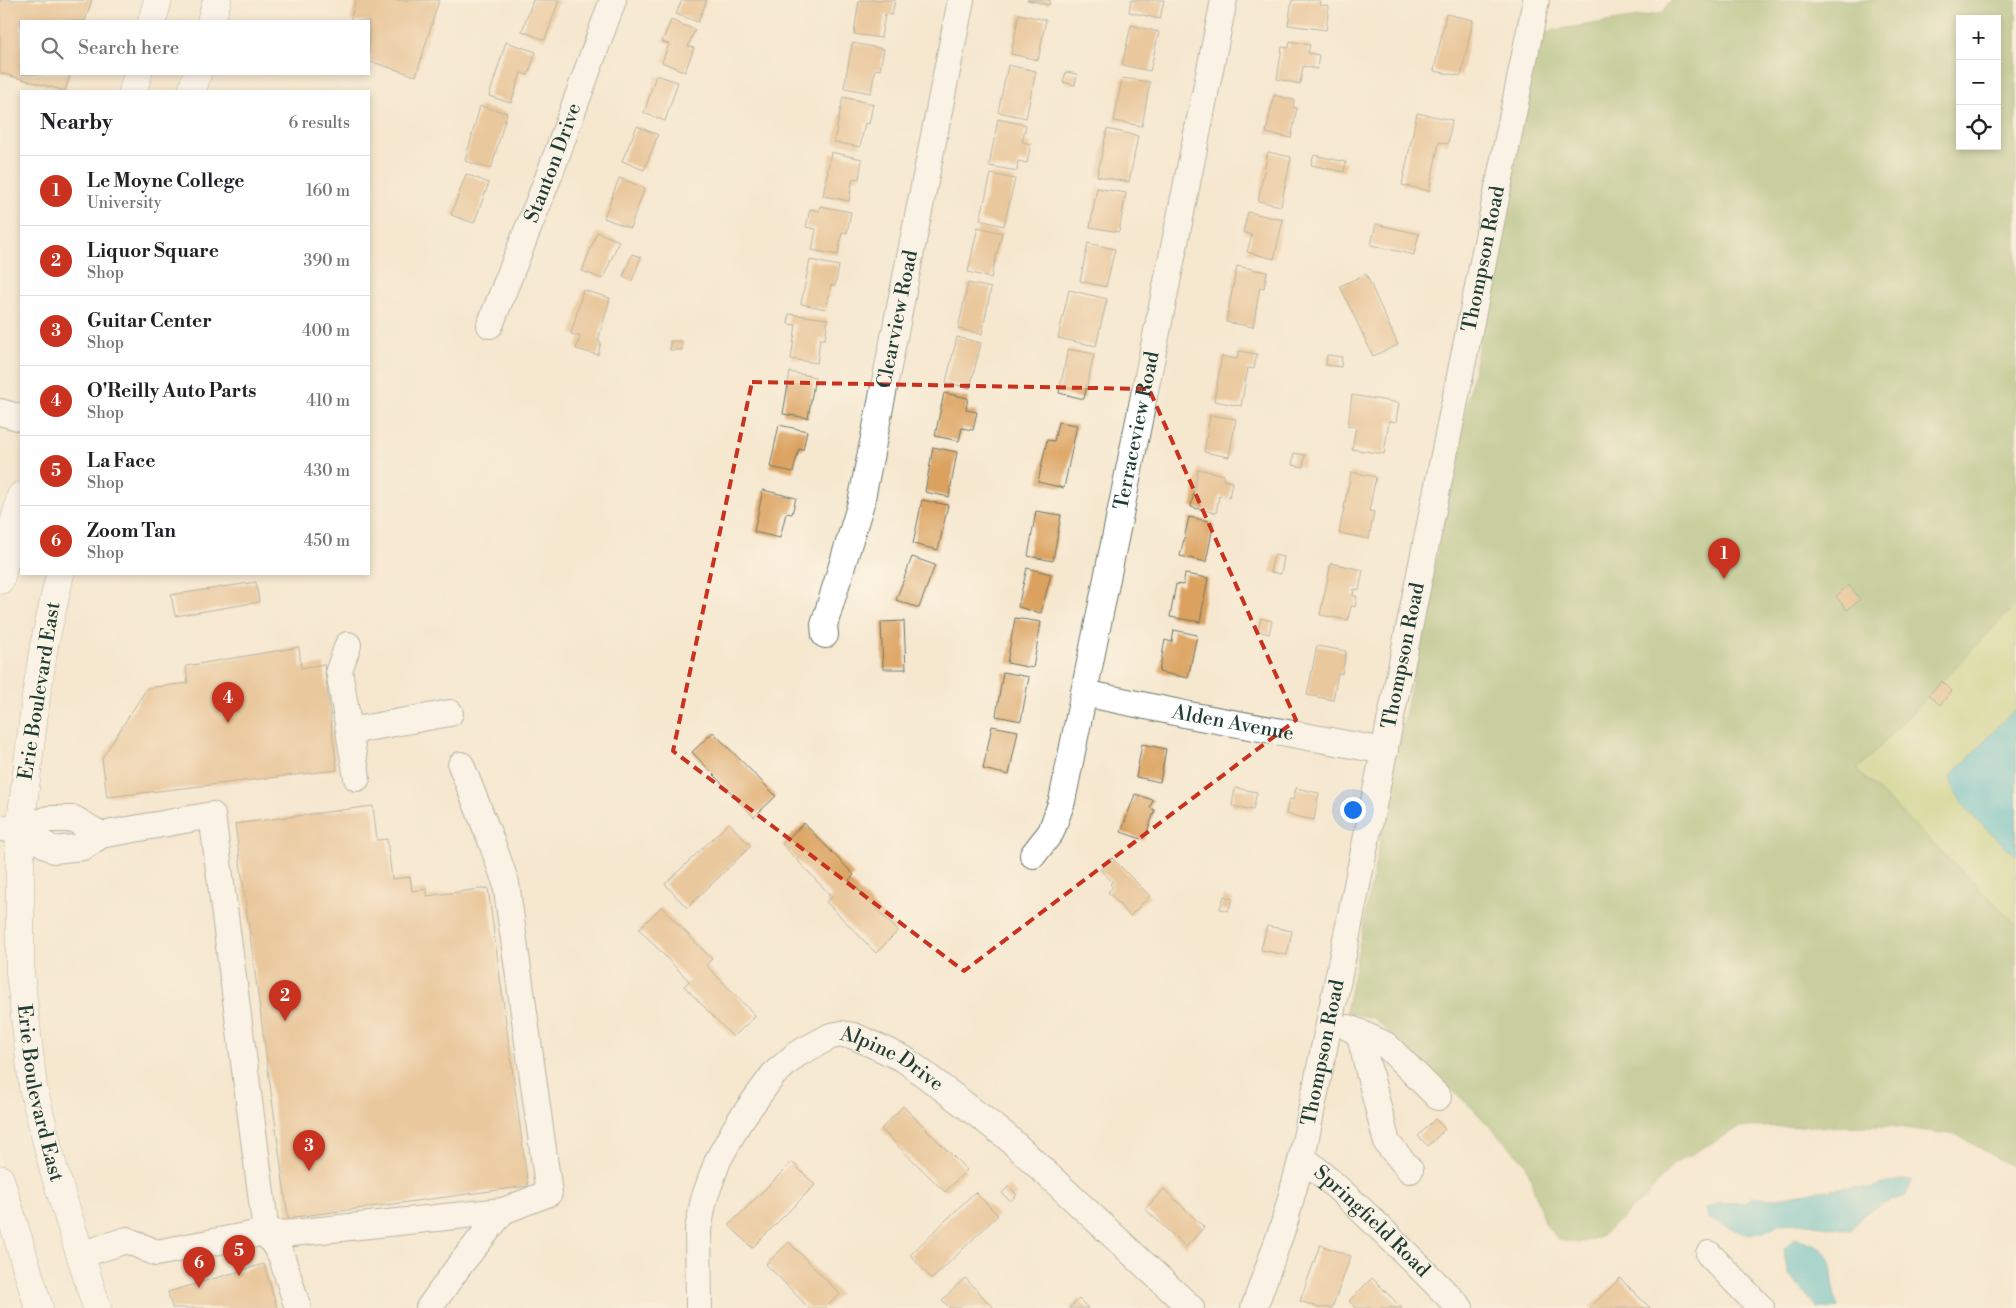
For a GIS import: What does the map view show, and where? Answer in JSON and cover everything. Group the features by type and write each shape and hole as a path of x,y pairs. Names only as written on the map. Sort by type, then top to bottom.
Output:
{"main road":[{"path":"152,20 158,0"},
{"path":"211,20 217,0"},
{"path":"133,90 138,75"},
{"path":"192,90 197,75"},
{"path":"0,580 20,500"},
{"name":"Erie Boulevard East","path":"60,575 44,646 10,829 20,972 33,1087 54,1171 97,1308"},
{"path":"0,1180 39,1308"}],"street":[{"name":"Stanton Drive","path":"490,325 550,173 613,0"},
{"name":"Clearview Road","path":"825,635 824,625 861,503 961,0"},
{"name":"Terraceview Road","path":"1033,855 1051,832 1062,801 1116,542 1224,0"},
{"name":"Thompson Road","path":"1254,1308 1284,1224 1302,1157 1536,0"},
{"path":"0,412 20,418"},
{"path":"348,645 339,670 357,778"},
{"name":"Alden Avenue","path":"1084,693 1189,715 1385,751"},
{"path":"350,731 450,713"},
{"path":"80,1255 127,1240 156,1253 266,1232 283,1234 504,1211 548,1193 506,883 461,765"},
{"path":"10,829 54,850 83,846 100,835 212,815 266,1232 281,1255 298,1308"},
{"path":"1330,1020 1386,1045 1438,1097"},
{"path":"1359,1032 1386,1143 1410,1170"},
{"name":"Alpine Drive","path":"699,1308 698,1230 704,1199 718,1160 739,1122 773,1074 797,1054 831,1036 842,1034 854,1036 904,1059 1006,1136 1191,1308"},
{"name":"Springfield Road","path":"1302,1157 1330,1180 1391,1238 1460,1308"},
{"path":"429,1308 459,1266 504,1211"},
{"path":"1709,1254 1762,1308"}],"highlighted area":[{"path":"752,382 1149,389 1296,720 964,971 673,751"}],"green space":[{"path":"1671,0 2016,0 2016,604 1857,770 2016,924 2016,1169 1957,1135 1890,1126 1740,1127 1672,1165 1647,1196 1602,1236 1579,1243 1558,1240 1544,1222 1526,1164 1472,1108 1373,1018 1346,1012 1541,32 1662,13"},
{"path":"2016,604 2016,924 1857,770"}],"water":[{"path":"2016,708 2016,856 1968,810 1954,789 1950,777"},
{"path":"1899,1180 1912,1180 1906,1196 1863,1214 1851,1230 1799,1223 1779,1224 1762,1233 1744,1234 1708,1218 1706,1208 1720,1202 1745,1203 1754,1196 1764,1199 1844,1187 1870,1188"},
{"path":"1795,1238 1810,1243 1827,1255 1838,1308 1817,1308 1788,1273 1783,1250"}],"building":[{"path":"0,0 92,0 85,20 20,20 20,75 70,75 65,90 0,73"},
{"path":"356,0 439,0 416,76 370,61 370,20 350,20"},
{"path":"533,0 559,0 545,40 522,31"},
{"path":"682,0 707,0 698,22 676,14"},
{"path":"859,0 895,0 892,15 885,14 881,38 854,34"},
{"path":"1027,0 1050,0 1049,5"},
{"path":"1131,0 1164,0 1160,19 1129,12"},
{"path":"1292,0 1321,0 1320,5 1329,6 1326,30 1288,25"},
{"path":"1019,14 1046,20 1038,60 1011,54"},
{"path":"1446,14 1473,20 1461,76 1434,71"},
{"path":"671,20 695,30 688,46 694,48 685,72 662,62 669,44 662,42"},
{"path":"1131,25 1159,32 1150,71 1122,65"},
{"path":"1290,41 1310,45 1308,53 1319,55 1317,69 1303,66 1300,84 1277,79 1282,47 1289,48"},
{"path":"506,42 536,52 528,75 521,73 511,103 489,96"},
{"path":"852,43 884,49 880,70 875,69 871,93 844,88"},
{"path":"1008,65 1036,71 1026,118 998,112"},
{"path":"1066,72 1077,74 1075,85 1063,82"},
{"path":"656,75 678,82 665,121 644,113"},
{"path":"1122,78 1150,82 1142,126 1114,121"},
{"path":"1274,95 1294,100 1293,107 1297,108 1291,138 1266,133"},
{"path":"843,97 873,104 869,124 865,123 860,147 834,142"},
{"path":"480,106 507,113 491,169 465,161"},
{"path":"1417,113 1452,120 1448,144 1439,142 1429,191 1402,185"},
{"path":"998,119 1026,125 1022,142 1031,144 1027,163 1018,161 1017,171 989,166"},
{"path":"637,126 658,135 644,170 622,161"},
{"path":"1107,129 1138,136 1129,182 1097,176"},
{"path":"831,152 862,159 859,179 853,178 849,201 823,196"},
{"path":"1268,152 1291,157 1281,206 1258,201"},
{"path":"1314,155 1346,162 1344,172 1311,165"},
{"path":"466,174 489,183 474,223 451,215"},
{"path":"991,174 1015,179 1004,226 980,220"},
{"path":"619,178 645,188 630,228 604,218"},
{"path":"1097,188 1126,193 1119,232 1090,227"},
{"path":"820,206 851,212 847,233 842,232 838,255 812,250 816,229 806,227 810,209 819,211"},
{"path":"1248,212 1283,220 1274,259 1247,252 1252,235 1243,232"},
{"path":"1376,224 1419,234 1414,255 1371,245"},
{"path":"978,227 1002,233 991,278 968,272"},
{"path":"597,232 619,241 603,279 582,271"},
{"path":"1088,243 1115,249 1106,287 1080,281"},
{"path":"632,254 641,257 632,281 623,277"},
{"path":"810,260 839,266 835,286 831,285 826,309 801,304"},
{"path":"1237,266 1267,272 1264,288 1260,287 1253,327 1226,322"},
{"path":"1366,274 1398,345 1373,356 1340,286"},
{"path":"968,283 991,288 982,334 958,329"},
{"path":"583,290 610,298 598,341 601,342 598,355 576,349 580,336 571,334"},
{"path":"1069,290 1107,299 1096,346 1058,338"},
{"path":"789,314 828,319 825,339 820,339 817,363 791,359 796,325 788,324"},
{"path":"957,337 981,343 970,388 946,382"},
{"path":"670,341 682,341 682,350 670,350"},
{"path":"1068,349 1094,354 1084,399 1059,393"},
{"path":"1239,351 1257,354 1254,369 1248,368 1241,406 1214,401 1222,356 1237,359"},
{"path":"1327,355 1342,357 1341,367 1326,365"},
{"path":"790,372 815,377 808,418 783,414"},
{"path":"944,393 968,398 966,410 977,412 973,430 962,428 959,441 935,436"},
{"path":"1352,395 1399,403 1396,422 1389,421 1384,454 1352,449 1356,427 1348,426"},
{"path":"1210,415 1236,419 1229,457 1204,452"},
{"path":"1058,422 1077,425 1064,488 1038,482 1047,440 1054,441"},
{"path":"779,425 807,431 803,450 799,449 793,472 770,467"},
{"path":"933,447 957,452 949,497 925,492"},
{"path":"1294,453 1305,455 1303,467 1292,465"},
{"path":"1198,469 1224,475 1223,480 1232,482 1229,498 1219,496 1216,513 1191,507"},
{"path":"1351,472 1376,477 1369,511 1374,512 1369,539 1339,533"},
{"path":"763,490 796,498 792,514 786,513 780,538 754,532"},
{"path":"922,500 948,505 938,550 913,544"},
{"path":"1036,511 1061,515 1053,561 1028,556"},
{"path":"1189,517 1214,522 1206,562 1180,556"},
{"path":"1274,555 1284,557 1281,574 1270,572"},
{"path":"912,557 935,565 919,608 896,600"},
{"path":"1331,563 1363,570 1359,590 1354,589 1353,596 1357,596 1355,607 1351,606 1348,620 1320,615"},
{"path":"1027,568 1051,574 1041,613 1018,607"},
{"path":"1185,574 1208,578 1200,622 1170,617 1176,584 1183,585"},
{"path":"256,582 259,602 175,616 171,595"},
{"path":"1849,585 1860,599 1847,610 1836,596"},
{"path":"1015,618 1041,622 1033,668 1007,663"},
{"path":"1261,618 1272,621 1269,634 1258,631"},
{"path":"904,621 906,669 883,669 881,622"},
{"path":"1174,630 1197,635 1188,678 1159,672 1165,640 1172,642"},
{"path":"1317,646 1346,651 1342,674 1338,673 1333,700 1307,695"},
{"path":"299,647 301,668 324,664 337,770 107,797 102,758 147,688 188,683 186,666"},
{"path":"1003,672 1029,677 1021,721 996,716"},
{"path":"1942,681 1952,691 1940,705 1929,695"},
{"path":"992,726 1018,731 1009,775 983,769"},
{"path":"713,732 776,796 754,817 692,752"},
{"path":"1142,744 1166,749 1160,782 1136,777"},
{"path":"1235,788 1257,792 1253,810 1232,806"},
{"path":"1296,788 1319,793 1314,820 1286,814 1289,799 1293,800"},
{"path":"1135,794 1153,800 1150,808 1155,810 1144,840 1121,832"},
{"path":"373,806 377,840 387,839 392,879 410,877 412,891 427,889 427,896 488,888 528,1186 288,1218 235,824"},
{"path":"729,823 751,846 687,908 665,884"},
{"path":"804,823 854,875 849,880 898,931 876,953 826,902 832,897 782,844"},
{"path":"1112,858 1150,896 1130,916 1108,892 1113,887 1110,884 1113,882 1100,870"},
{"path":"1224,896 1233,899 1228,911 1220,909"},
{"path":"661,907 712,959 706,965 756,1016 733,1037 684,986 689,981 639,929"},
{"path":"1267,926 1292,931 1287,955 1261,950"},
{"path":"903,1106 967,1170 945,1192 881,1129"},
{"path":"1435,1119 1445,1129 1428,1146 1418,1136"},
{"path":"792,1162 815,1185 752,1248 729,1225"},
{"path":"1009,1186 1017,1195 1010,1201 1002,1193"},
{"path":"1164,1189 1204,1227 1186,1247 1145,1209"},
{"path":"975,1192 998,1215 932,1279 910,1255"},
{"path":"789,1242 840,1294 826,1308 809,1308 766,1264"},
{"path":"1320,1245 1351,1256 1332,1308 1319,1308 1300,1301"},
{"path":"264,1264 277,1308 172,1308 168,1292"},
{"path":"965,1278 994,1308 950,1308 942,1300"},
{"path":"1372,1278 1402,1308 1356,1308 1349,1301"},
{"path":"1620,1278 1650,1308 1590,1308"},
{"path":"1079,1299 1088,1308 1069,1308"}],"place":[{"name":"Le Moyne College","path":"1724,579"},
{"name":"O'Reilly Auto Parts","path":"228,723"},
{"name":"Liquor Square","path":"285,1021"},
{"name":"Guitar Center","path":"309,1171"},
{"name":"La Face","path":"239,1276"},
{"name":"Zoom Tan","path":"199,1288"}]}
